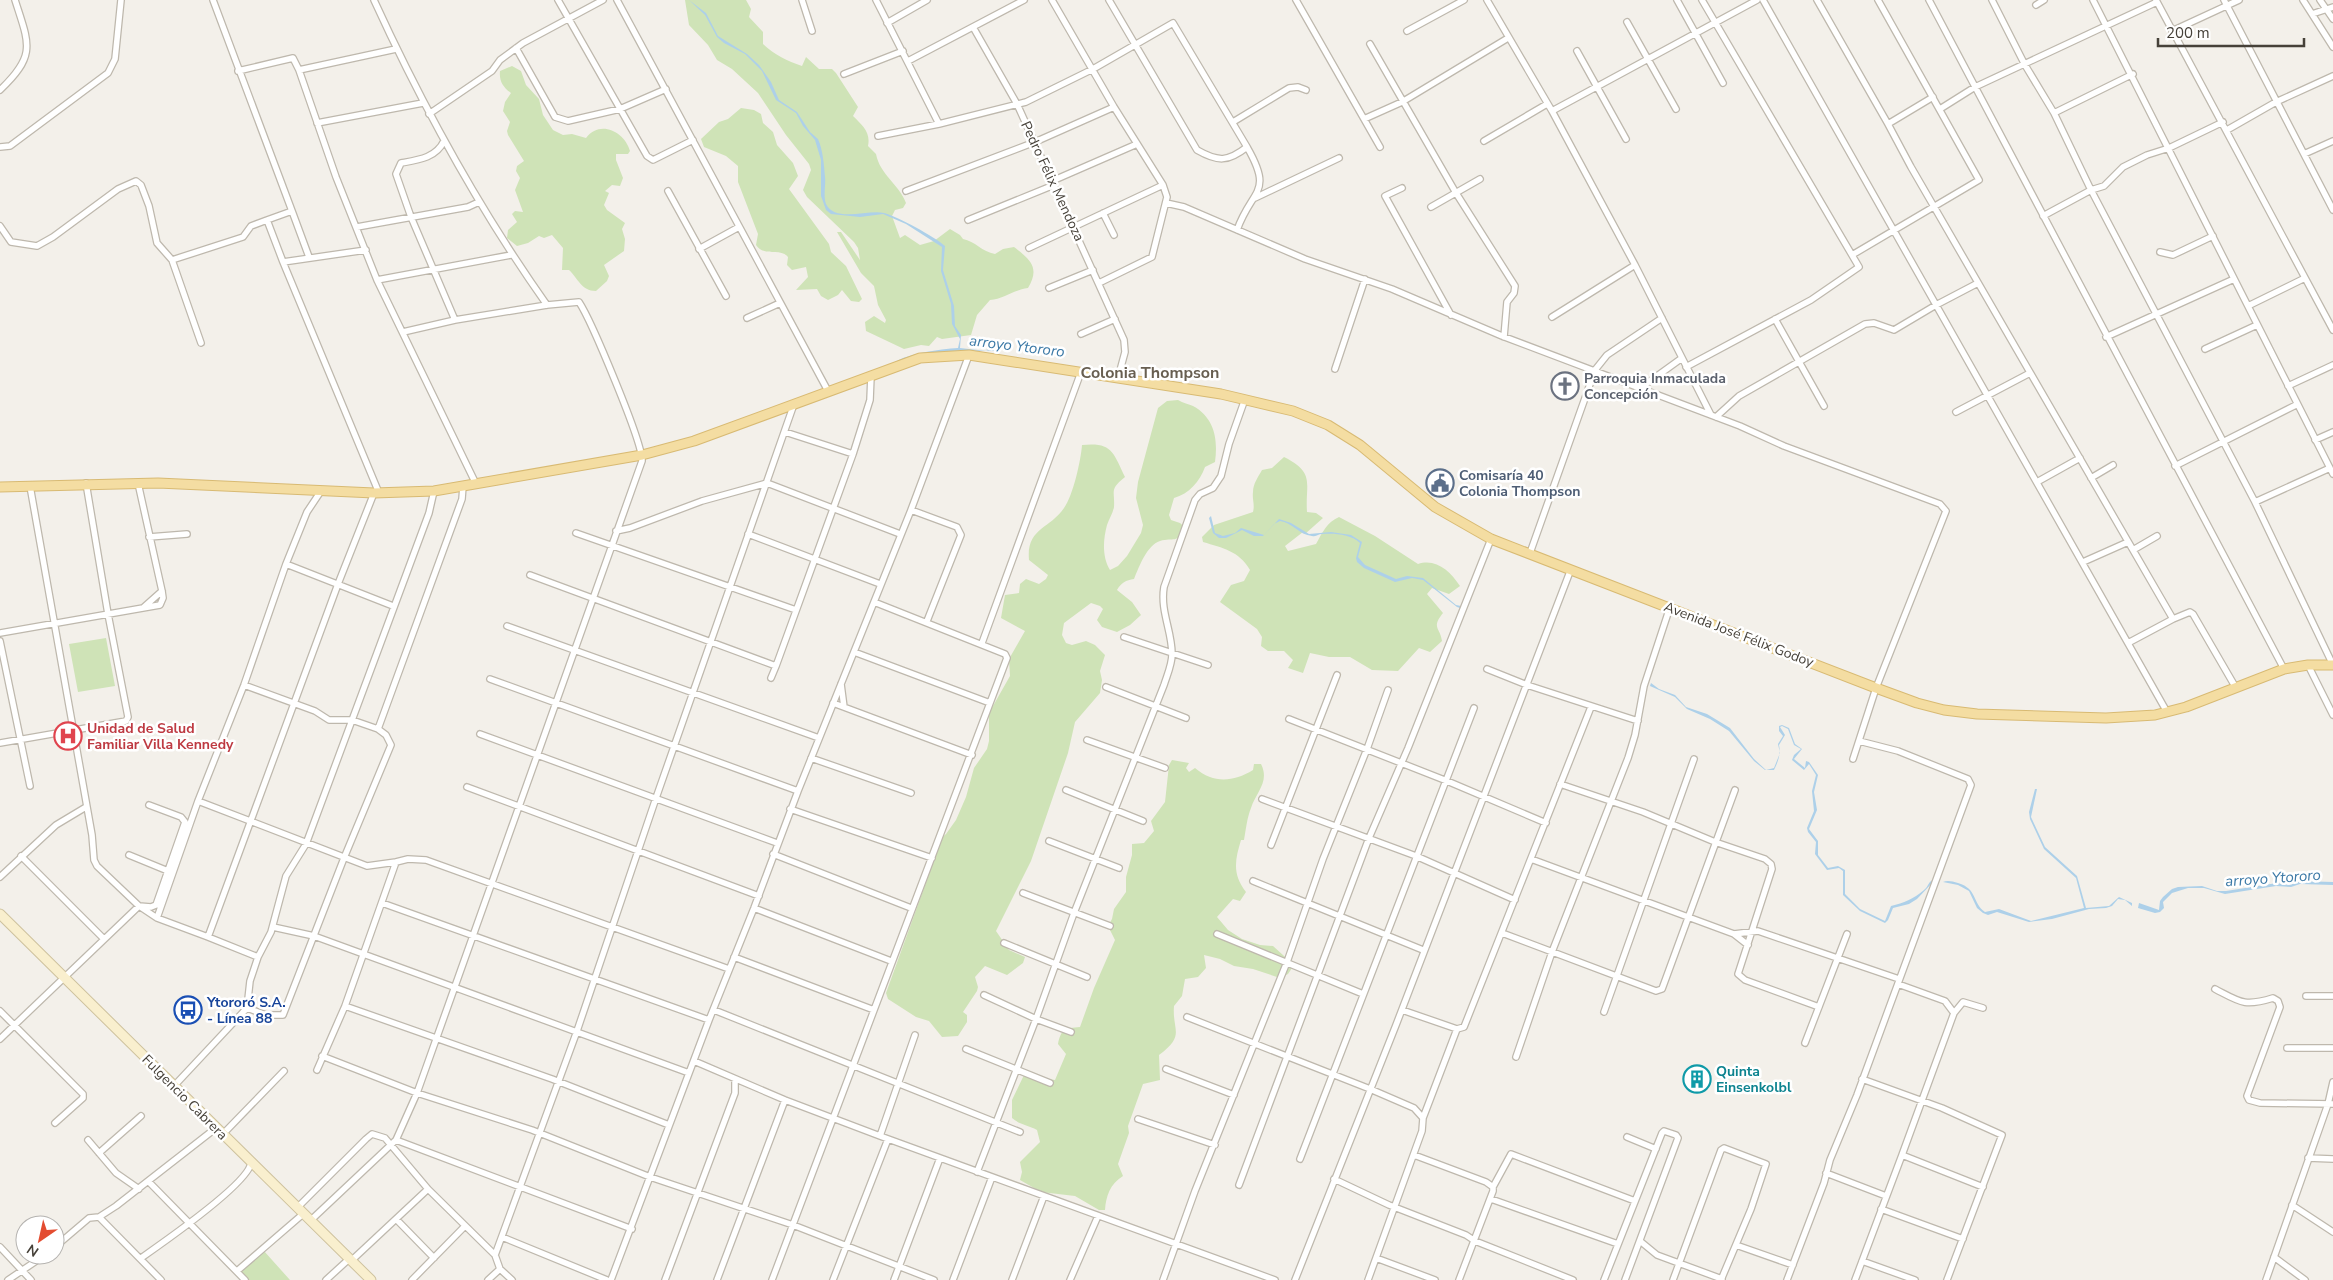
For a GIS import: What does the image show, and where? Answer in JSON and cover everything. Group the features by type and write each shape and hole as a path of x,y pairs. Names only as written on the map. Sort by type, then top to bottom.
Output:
{"main road":[{"name":"Avenida José Félix Godoy","path":"0,487 86,483 138,483 376,493 434,491 642,455 694,441 920,358 969,355 1182,388 1245,399 1292,410 1328,425 1360,445 1436,507 1491,539 1876,688 1917,703 1944,710 1977,714 2106,718 2156,715 2236,688 2284,669 2308,665 2333,665"},
{"name":"Fulgencio Cabrera","path":"0,914 370,1280"}],"street":[{"path":"0,90 16,75 26,54 28,40 15,0"},
{"path":"0,147 10,146 108,72 114,59 121,0"},
{"path":"213,0 309,257"},
{"path":"374,0 428,114 511,255 547,305"},
{"path":"558,0 643,151 653,160 693,140"},
{"path":"428,114 492,71 500,60 516,48 603,0"},
{"path":"618,0 828,391"},
{"path":"802,0 812,31"},
{"path":"876,0 939,124"},
{"path":"887,23 927,0"},
{"path":"908,61 1024,0"},
{"path":"1052,0 1114,107 1163,184 1167,196 1152,257 1099,283"},
{"path":"1109,0 1197,150 1218,159 1227,159 1234,157 1247,146"},
{"path":"1296,0 1380,147"},
{"path":"1407,31 1464,0"},
{"path":"1487,0 1552,111 1713,416"},
{"path":"1677,0 1723,83"},
{"path":"1686,367 1811,300 1859,267 1702,0"},
{"path":"1552,111 1756,0"},
{"path":"1763,0 2168,712"},
{"path":"1817,0 1934,207 2173,619"},
{"path":"1852,255 1979,180 1878,0"},
{"path":"1929,0 2106,338 2284,669"},
{"path":"1992,0 2025,64 2054,113 2091,190 2255,502 2333,665"},
{"path":"2036,5 2044,0"},
{"path":"2093,0 2132,74 2296,405 2332,471 2255,502"},
{"path":"2224,0 2333,210"},
{"path":"2172,31 2228,7 2239,0"},
{"path":"2303,0 2333,47"},
{"path":"2320,0 2330,8 2333,19"},
{"path":"1940,109 1975,87 2107,27 2157,1 2333,330"},
{"path":"2312,14 2330,8"},
{"path":"1627,22 1676,109"},
{"path":"878,136 939,124 1026,102 1093,69 1173,23 1234,122 1261,177 1255,198 1238,230"},
{"name":"Pedro Félix Mendoza","path":"973,28 1017,104 1124,340 1125,352 1118,378"},
{"path":"1364,119 1402,102 1508,38"},
{"path":"1370,44 1456,193 1515,286 1514,293 1507,302 1504,337"},
{"path":"299,70 396,48"},
{"path":"516,48 541,94 558,119 568,121 620,109 666,88"},
{"path":"844,74 903,51"},
{"path":"1577,51 1626,139"},
{"path":"238,71 293,58 299,70 336,177 377,280 476,484"},
{"path":"2054,113 2132,74"},
{"path":"2227,130 2276,102 2333,76"},
{"path":"1234,122 1284,90 1294,87 1306,90"},
{"path":"1888,124 1933,97"},
{"path":"317,123 422,103"},
{"path":"1484,142 1547,104"},
{"path":"906,191 1034,142 1114,107"},
{"path":"2042,216 2091,190 2104,186 2123,168 2147,154 2169,148 2222,122"},
{"path":"2304,154 2333,140"},
{"path":"444,141 441,148 430,156 401,164 397,170 397,178 411,216 456,320"},
{"path":"968,220 1054,183 1137,144"},
{"path":"1255,198 1338,158"},
{"path":"1431,207 1480,179"},
{"path":"0,226 11,242 38,246 118,189 136,180 141,185 149,206 157,244 172,260 201,342"},
{"path":"1029,248 1163,184"},
{"path":"1402,188 1386,196 1451,315"},
{"path":"668,190 726,296"},
{"path":"357,227 468,207 479,202"},
{"path":"1166,203 1184,207 1305,258 1392,289 1504,337 1595,370 1784,446 1940,504 1946,511 1876,688 1853,759"},
{"path":"172,260 244,236 251,226 292,211"},
{"path":"1103,213 1114,235"},
{"path":"208,937 338,584 376,493 267,220"},
{"path":"699,249 739,227"},
{"path":"2160,252 2173,255 2213,236"},
{"path":"283,262 366,250"},
{"path":"377,280 511,255"},
{"path":"1552,317 1635,266"},
{"path":"1049,288 1093,270"},
{"path":"2248,306 2305,278"},
{"path":"1335,368 1365,279"},
{"path":"2106,338 2234,279"},
{"path":"1713,416 1739,396 1865,324 1874,323 1894,330 1978,283"},
{"path":"310,1221 396,1140 417,1093 573,650 642,461 642,455 611,373 580,303 577,301 456,320 403,332"},
{"path":"747,318 780,303"},
{"path":"1530,553 1595,370 1607,355 1662,318"},
{"path":"1081,334 1115,319"},
{"path":"1775,319 1824,406"},
{"path":"2205,349 2257,326"},
{"path":"612,1280 790,809 911,510 969,355"},
{"path":"1639,389 1682,358"},
{"path":"2288,386 2333,365"},
{"path":"982,643 1081,372"},
{"path":"1956,412 2030,372"},
{"path":"771,678 853,454 870,400 871,376"},
{"path":"977,1172 1015,1069 1036,1019 1074,912 1137,758 1170,665 1172,653 1164,614 1162,597 1164,587 1195,500 1200,494 1213,488 1221,476 1229,444 1245,399"},
{"path":"495,1256 577,1030 729,586 795,403"},
{"path":"2175,466 2296,405"},
{"path":"785,432 853,454"},
{"path":"2315,440 2333,432"},
{"path":"2037,482 2080,458"},
{"path":"2091,478 2113,466"},
{"path":"0,743 126,721 128,718 86,483"},
{"path":"0,633 160,605 163,598 162,591 138,483"},
{"path":"616,531 630,528 702,501 767,483 900,534"},
{"path":"30,486 92,835 94,860 97,866 138,906 157,918 258,957"},
{"path":"378,729 462,499 463,486"},
{"path":"157,918 198,801 244,685 286,564 307,512 321,491"},
{"path":"174,1086 247,1008 250,981 258,957 273,927 286,876 306,844 429,513 434,491"},
{"path":"911,510 957,527 961,535 927,621"},
{"path":"576,533 796,610"},
{"path":"149,537 187,534"},
{"path":"748,534 880,584"},
{"path":"2133,550 2157,536"},
{"path":"1239,1185 1369,838 1402,763 1491,539"},
{"path":"2082,562 2128,542"},
{"path":"286,564 393,606"},
{"path":"1295,1280 1402,1010 1423,950 1571,569"},
{"path":"530,575 776,666"},
{"path":"144,607 162,591"},
{"path":"772,1280 832,1117 854,1067 911,908 972,755 1006,656 982,643 874,602"},
{"path":"1516,1057 1552,952 1628,758 1638,721 1644,686 1670,607"},
{"path":"2128,642 2190,612 2193,614 2236,688"},
{"path":"507,626 819,738"},
{"path":"1124,637 1208,665"},
{"path":"0,642 30,786"},
{"path":"854,652 990,703"},
{"path":"2308,665 2333,715"},
{"path":"1487,669 1527,685 1638,721"},
{"path":"1271,845 1337,675"},
{"path":"490,679 798,790"},
{"path":"841,683 844,707"},
{"path":"244,685 315,711 329,720 352,720 378,729 386,736 391,745 344,858 283,1015 266,1014 247,1008"},
{"path":"1106,687 1186,718"},
{"path":"1162,1280 1287,962 1336,826 1368,749 1388,690"},
{"path":"833,703 972,755"},
{"path":"1402,1010 1457,1029 1464,1027 1591,706"},
{"path":"1300,1159 1474,708"},
{"path":"1289,719 1368,749 1546,823"},
{"path":"480,734 778,843"},
{"path":"1086,740 1165,768"},
{"path":"1787,1280 1933,890 1971,783 1968,779 1898,751 1859,741"},
{"path":"811,758 911,794"},
{"path":"1604,1012 1694,759"},
{"path":"1560,784 1670,823 1715,842 1764,859 1771,864 1772,869 1738,974 1741,978 1818,1007"},
{"path":"468,787 518,808 638,850 758,896"},
{"path":"1066,790 1143,821"},
{"path":"1502,933 1656,991 1662,989 1735,790"},
{"path":"1262,799 1416,856 1515,900"},
{"path":"198,801 367,866 408,859 426,860 612,925 729,969"},
{"path":"0,1039 138,906 155,906 185,821 178,815 149,805"},
{"path":"0,877 56,824 86,807"},
{"path":"790,809 932,858"},
{"path":"1048,841 1120,868"},
{"path":"774,854 911,908"},
{"path":"130,855 168,871"},
{"path":"21,856 104,939"},
{"path":"1532,859 1734,934 1748,945"},
{"path":"317,1070 345,1006 396,862"},
{"path":"1253,881 1341,915 1423,950"},
{"path":"1023,893 1110,926"},
{"path":"382,903 709,1020"},
{"path":"754,908 891,961"},
{"path":"273,927 314,936 453,988 577,1030 689,1073"},
{"path":"1734,934 1758,931 1837,959 1945,1001 1954,1013"},
{"path":"1217,934 1363,994"},
{"path":"1805,1043 1847,934"},
{"path":"1004,943 1087,977"},
{"path":"734,957 874,1010"},
{"path":"2215,989 2242,1002 2257,1003 2273,998 2278,1001 2280,1007 2248,1100 2260,1103 2331,1104"},
{"path":"984,995 1036,1019 1071,1032"},
{"path":"2306,996 2333,996"},
{"path":"1855,1280 1923,1102 1954,1013 1963,1002 1983,1008"},
{"path":"345,1006 558,1081 669,1125"},
{"path":"714,1010 1020,1132"},
{"path":"0,1011 84,1096 55,1123"},
{"path":"1187,1017 1286,1058 1370,1089 1414,1108 1423,1118"},
{"path":"1368,1280 1414,1155 1422,1131 1423,1118 1457,1029"},
{"path":"880,1136 915,1035"},
{"path":"2287,1048 2333,1048"},
{"path":"966,1049 1050,1083"},
{"path":"322,1056 417,1093 539,1133 650,1177 793,1225 934,1280"},
{"path":"694,1062 785,1100 880,1136 1267,1279 1275,1280"},
{"path":"1166,1069 1234,1095"},
{"path":"65,1238 89,1218 99,1217 219,1131 284,1071"},
{"path":"665,1280 735,1093 735,1079"},
{"path":"1862,1079 2002,1135 1948,1280"},
{"path":"2266,1280 2308,1158 2331,1104 2333,1082"},
{"path":"735,1093 746,1083"},
{"path":"717,1280 785,1100"},
{"path":"99,1153 141,1116"},
{"path":"1138,1119 1215,1144"},
{"path":"1604,1280 1663,1132 1677,1136 1625,1280"},
{"path":"237,1271 300,1211 370,1136 377,1134 385,1138 428,1189 495,1256 500,1269 512,1280"},
{"path":"1627,1137 1656,1149"},
{"path":"833,1280 888,1139"},
{"path":"88,1140 116,1172 139,1189"},
{"path":"396,1140 632,1229"},
{"path":"1640,1241 1652,1253 1679,1264 1721,1280 1766,1164 1722,1148 1679,1264 1673,1280"},
{"path":"1459,1280 1491,1199 1493,1187 1511,1154 1635,1201"},
{"path":"1414,1155 1493,1187"},
{"path":"1902,1155 1983,1187"},
{"path":"894,1280 940,1158"},
{"path":"2308,1158 2333,1159"},
{"path":"140,1258 189,1222 245,1176 251,1163"},
{"path":"1826,1173 1886,1196"},
{"path":"952,1280 992,1177"},
{"path":"1334,1179 1395,1207 1466,1235 1475,1241 1573,1280"},
{"path":"148,1181 245,1280"},
{"path":"326,1280 428,1189"},
{"path":"1012,1280 1044,1196"},
{"path":"1491,1199 1618,1244"},
{"path":"2292,1205 2333,1232"},
{"path":"1881,1209 1963,1239"},
{"path":"1070,1280 1098,1216"},
{"path":"99,1217 161,1280"},
{"path":"396,1219 434,1258"},
{"path":"412,1280 466,1226"},
{"path":"502,1238 607,1280"},
{"path":"1736,1245 1792,1265"},
{"path":"0,1247 31,1280"},
{"path":"2274,1257 2305,1280"},
{"path":"1376,1258 1435,1280"},
{"path":"1862,1261 1914,1280"},
{"path":"8,1280 20,1270 32,1265"},
{"path":"488,1280 500,1269"}],"green space":[{"path":"685,0 746,0 751,9 749,17 763,32 763,44 781,57 802,66 806,57 819,69 832,69 836,73 858,107 853,116 867,133 868,146 876,154 881,168 899,190 906,203 903,208 895,210 892,216 900,238 905,235 920,245 934,241 950,229 963,239 990,253 995,254 1003,249 1014,247 1032,265 1032,281 1028,288 990,300 977,315 971,335 942,339 937,337 929,346 921,345 904,349 866,331 865,322 874,316 885,323 886,320 878,305 874,286 861,273 837,232 841,232 860,260 858,248 807,197 803,190 811,170 809,164 786,135 758,93 732,69 717,60 708,45 689,25"},
{"path":"512,66 521,71 526,85 539,99 543,115 553,130 563,135 572,134 586,138 598,129 611,130 623,138 630,151 628,154 616,154 616,160 623,178 620,186 612,185 605,191 609,193 604,205 607,210 625,223 622,229 625,239 624,251 604,265 609,276 607,281 596,291 583,286 569,270 562,270 563,248 552,235 544,238 539,236 528,243 517,246 507,238 508,230 517,222 512,214 515,211 523,212 515,190 520,178 516,171 517,166 524,161 508,135 507,131 510,122 503,111 505,102 511,93 502,84 500,78 500,71"},
{"path":"741,108 754,110 761,114 763,123 773,132 777,145 793,163 798,176 789,189 829,244 831,252 846,266 862,299 859,302 851,301 842,290 838,295 828,300 821,296 817,289 796,290 808,277 806,267 792,270 787,265 788,257 785,254 764,251 756,245 758,234 738,182 738,166 726,156 704,147 701,139 719,122 728,119"},
{"path":"1178,400 1200,411 1210,423 1215,438 1215,462 1205,467 1197,482 1189,490 1174,498 1169,515 1171,520 1180,523 1187,529 1180,537 1155,543 1144,557 1134,579 1124,582 1117,590 1132,602 1141,615 1130,625 1117,632 1102,627 1097,620 1103,609 1091,603 1064,623 1062,635 1066,643 1072,645 1086,641 1095,645 1105,655 1100,671 1102,680 1100,693 1075,722 1068,753 1031,861 996,931 1009,950 1025,957 1023,963 1007,975 985,966 975,977 978,987 977,991 963,1012 967,1015 967,1022 958,1036 942,1037 929,1021 916,1017 888,999 886,993 928,877 936,843 946,834 956,820 966,797 974,768 987,749 989,741 989,713 1010,676 1009,659 1025,631 1001,618 1005,595 1019,593 1020,584 1026,579 1039,584 1046,579 1048,575 1029,560 1031,541 1064,508 1076,478 1082,445 1092,444 1106,447 1114,455 1125,477 1114,490 1114,507 1107,525 1104,548 1107,565 1110,570 1118,566 1127,556 1141,533 1143,525 1136,498 1138,482 1158,408 1167,401"},
{"path":"1284,457 1301,468 1305,474 1307,480 1307,512 1316,513 1323,518 1305,534 1303,532 1285,546 1288,551 1316,544 1328,525 1339,517 1375,536 1418,564 1437,564 1447,571 1460,586 1449,594 1432,588 1427,594 1443,613 1437,625 1442,641 1430,652 1419,648 1398,671 1372,670 1350,657 1329,657 1310,653 1303,673 1288,668 1293,660 1284,651 1268,651 1261,646 1262,637 1257,629 1220,602 1231,585 1244,581 1250,570 1236,554 1224,548 1203,542 1202,537 1214,525 1253,512 1253,489 1257,478 1262,470 1272,468"},
{"path":"106,638 115,686 78,692 69,644"},
{"path":"1172,760 1189,763 1186,768 1189,772 1195,768 1209,777 1224,780 1246,774 1253,770 1254,764 1261,764 1264,776 1263,782 1253,802 1244,840 1241,840 1236,860 1238,879 1246,892 1240,901 1233,899 1217,917 1228,930 1242,939 1260,945 1273,946 1294,965 1288,974 1280,978 1253,969 1234,966 1220,959 1204,955 1206,968 1198,977 1185,979 1182,996 1174,1006 1176,1032 1172,1042 1159,1055 1160,1080 1143,1084 1128,1126 1129,1133 1118,1164 1123,1176 1110,1191 1106,1200 1105,1210 1099,1210 1075,1196 1041,1192 1020,1180 1022,1172 1020,1162 1040,1142 1037,1130 1012,1118 1012,1100 1024,1075 1055,1080 1066,1054 1058,1044 1062,1032 1067,1029 1080,1027 1094,988 1115,940 1108,926 1114,909 1126,892 1126,877 1132,855 1132,844 1144,843 1154,831 1151,821 1165,802 1169,765"},
{"path":"264,1251 290,1280 249,1280 241,1271"}],"water":[{"path":"689,0 706,13 718,36 747,54 759,65 771,82 779,100 797,112 810,132 818,139 824,163 825,201 830,210 844,214 884,213 916,227 945,246 943,270 954,306 955,326 961,335 960,348 987,351 938,352 891,365 896,361 913,355 958,348 960,339 952,324 951,304 941,271 942,247 906,224 883,214 860,217 831,214 826,210 821,196 821,160 815,140 803,126 796,113 776,100 762,71 745,54 717,37 705,15"},
{"path":"1211,516 1215,533 1223,536 1235,533 1241,528 1264,535 1254,536 1242,530 1226,538 1219,538 1213,533 1209,518"},
{"path":"1279,519 1291,523 1309,534 1331,532 1351,535 1362,542 1358,557 1365,565 1396,579 1407,576 1423,578 1456,605 1461,606 1460,608 1457,607 1423,580 1412,578 1395,582 1364,568 1357,562 1356,558 1360,543 1352,538 1332,534 1312,536 1284,522 1280,521 1275,524"},
{"path":"1651,683 1659,689 1675,695 1686,707 1707,714 1730,728 1754,759 1766,770 1754,761 1729,731 1710,719 1687,709 1675,697 1650,686"},
{"path":"1782,725 1789,728 1795,744 1802,749 1794,759 1805,768 1806,761 1809,762 1818,775 1814,792 1817,810 1809,829 1818,841 1818,855 1828,868 1838,866 1845,870 1845,894 1860,909 1885,921 1891,906 1916,896 1935,879 1917,899 1909,904 1893,908 1885,923 1860,911 1843,895 1843,871 1839,868 1827,870 1815,854 1816,842 1807,828 1814,811 1812,791 1816,775 1809,764 1804,770 1792,760 1794,755 1801,749 1794,745 1788,729 1782,726 1780,727 1785,735 1779,745 1780,751 1778,744 1783,736 1779,731 1779,726"},
{"path":"1779,755 1774,770 1766,770 1774,768"},
{"path":"2035,789 2037,789 2031,817 2045,847 2077,876 2086,908 2109,906 2119,897 2132,903 2132,906 2125,900 2118,899 2112,906 2106,908 2089,909 2052,919 2029,922 1997,912 1988,915 1983,913 1977,908 1969,891 1958,885 1943,882 1952,881 1969,889 1978,905 1985,912 1999,909 2031,921 2084,908 2076,878 2044,849 2030,819 2029,812"},
{"path":"2301,881 2333,882 2333,885 2300,884 2291,887 2276,886 2225,894 2204,888 2188,888 2172,893 2163,902 2164,908 2160,912 2155,913 2138,908 2139,903 2159,910 2160,901 2163,897 2172,889 2178,887 2202,886 2217,891 2226,891 2277,883 2289,885"}],"waterway":[{"name":"arroyo Ytororo","path":"987,350 998,351"}],"place":[{"name":"Parroquia Inmaculada Concepción","path":"1565,386"},
{"name":"Comisaría 40 Colonia Thompson","path":"1440,483"},
{"name":"Unidad de Salud Familiar Villa Kennedy","path":"68,736"},
{"name":"Ytororó S.A. - Línea 88","path":"188,1010"},
{"name":"Quinta Einsenkolbl","path":"1697,1079"}],"district":[{"name":"Colonia Thompson","path":"1150,372"}]}
